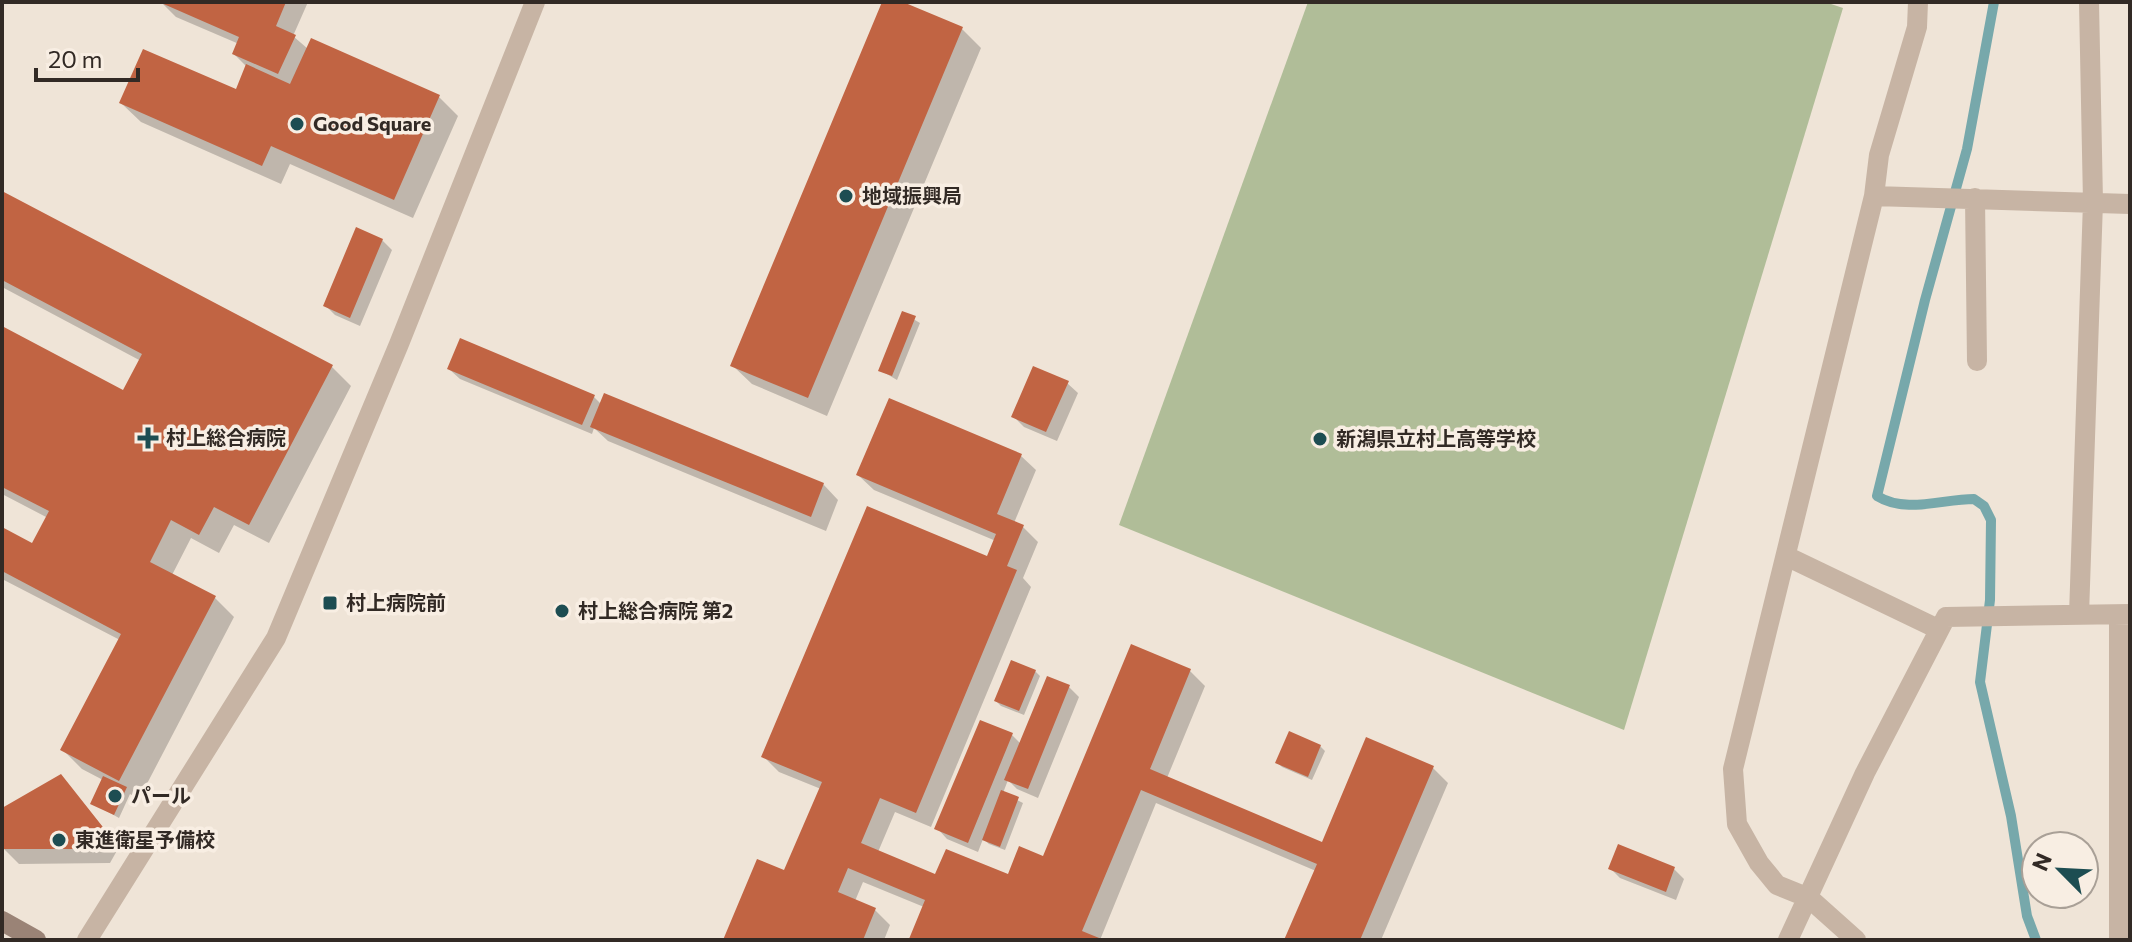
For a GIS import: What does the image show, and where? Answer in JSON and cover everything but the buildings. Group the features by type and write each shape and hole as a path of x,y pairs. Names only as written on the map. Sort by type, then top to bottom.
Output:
{"main road":[{"path":"2,921 36,940"}],"street":[{"path":"87,940 276,638 399,344 535,2"},
{"path":"1856,940 1809,898 1777,885 1759,863 1737,824 1733,769 1874,196 1879,155 1917,27 1918,2"},
{"path":"2079,615 2093,202 2089,2"},
{"path":"1874,196 2130,204"},
{"path":"1975,198 1977,361"},
{"path":"1786,556 1938,629"},
{"path":"1788,940 1865,773 1946,617 2124,614 2119,940"}],"green space":[{"path":"1308,2 1825,2 1843,8 1624,730 1119,525"}],"waterway":[{"path":"1994,2 1967,149 1925,300 1877,496 1912,505 1974,499 1984,506 1991,520 1990,600 1980,682 2011,816 2027,916 2036,940"}],"place":[{"name":"Good Square","path":"297,124"},
{"name":"地域振興局","path":"846,196"},
{"name":"村上総合病院","path":"148,438"},
{"name":"新潟県立村上高等学校","path":"1320,439"},
{"name":"村上病院前","path":"330,603"},
{"name":"村上総合病院 第2","path":"562,611"},
{"name":"パール","path":"115,796"},
{"name":"東進衛星予備校","path":"59,840"}]}
